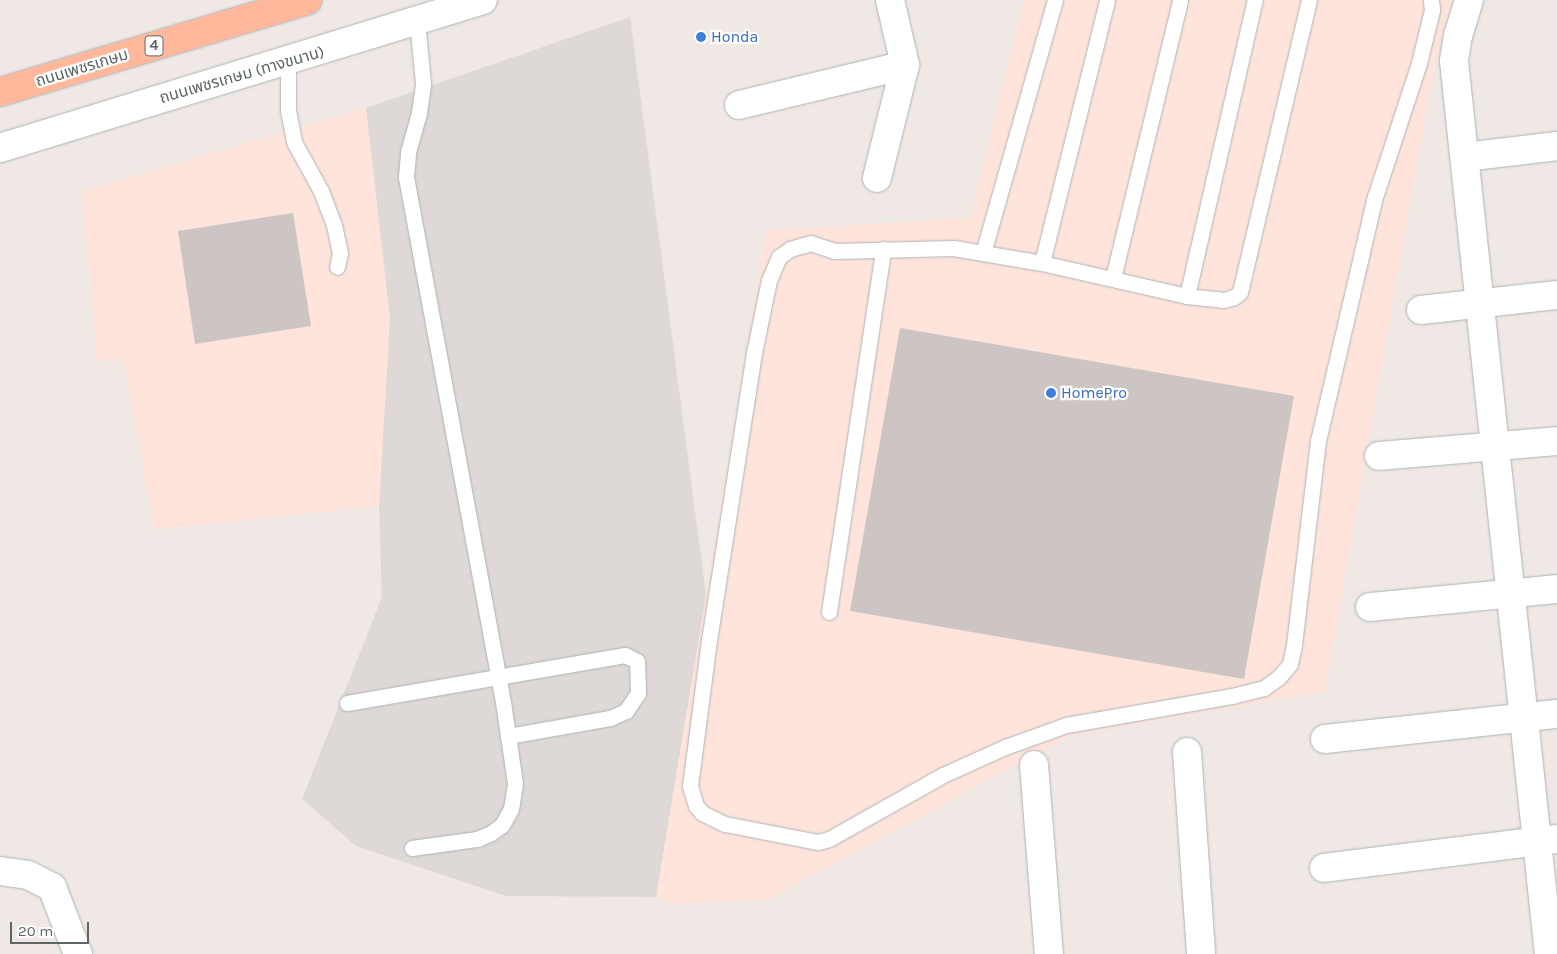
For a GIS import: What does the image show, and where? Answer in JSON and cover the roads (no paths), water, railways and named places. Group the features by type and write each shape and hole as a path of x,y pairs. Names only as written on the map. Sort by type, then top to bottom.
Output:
{"highway":[{"name":"ถนนเพชรเกษม","path":"0,92 308,0"}],"street":[{"name":"ถนนเพชรเกษม (ทางขนาน)","path":"0,148 288,62 483,0"},
{"path":"877,178 905,65 904,49 890,0"},
{"path":"1469,0 1458,35 1454,61 1524,718 1547,841 1549,954"},
{"path":"739,105 905,65"},
{"path":"1465,157 1557,146"},
{"path":"1421,310 1557,295"},
{"path":"1379,456 1494,448 1557,441"},
{"path":"1370,607 1557,589"},
{"path":"1325,739 1557,714"},
{"path":"1187,752 1200,954"},
{"path":"1034,765 1050,954"},
{"path":"1324,868 1547,841"},
{"path":"0,871 28,875 52,887 78,954"}],"lane":[{"path":"983,253 1055,0"},
{"path":"1042,263 1107,0"},
{"path":"1113,278 1180,0"},
{"path":"1187,296 1255,0"},
{"path":"1309,0 1240,292 1224,300 1187,296 1042,263 953,248 835,251 811,243 790,249 779,257 768,280 754,353 709,640 690,786 696,806 702,813 724,824 818,842 841,834 943,775 1005,746 1066,725 1264,688 1278,678 1290,664 1318,441 1375,197 1419,63 1432,10 1431,0"},
{"path":"412,848 477,839 502,825 511,808 515,783 498,678 406,177 408,152 419,113 423,83 417,21"},
{"path":"288,62 288,110 294,142 321,191 334,226 340,253 337,267"},
{"path":"829,612 883,249"},
{"path":"347,703 625,655 637,660 639,673 638,693 626,711 610,718 508,736"}],"place":[{"name":"Honda","path":"701,37"},
{"name":"HomePro","path":"1051,393"}]}
